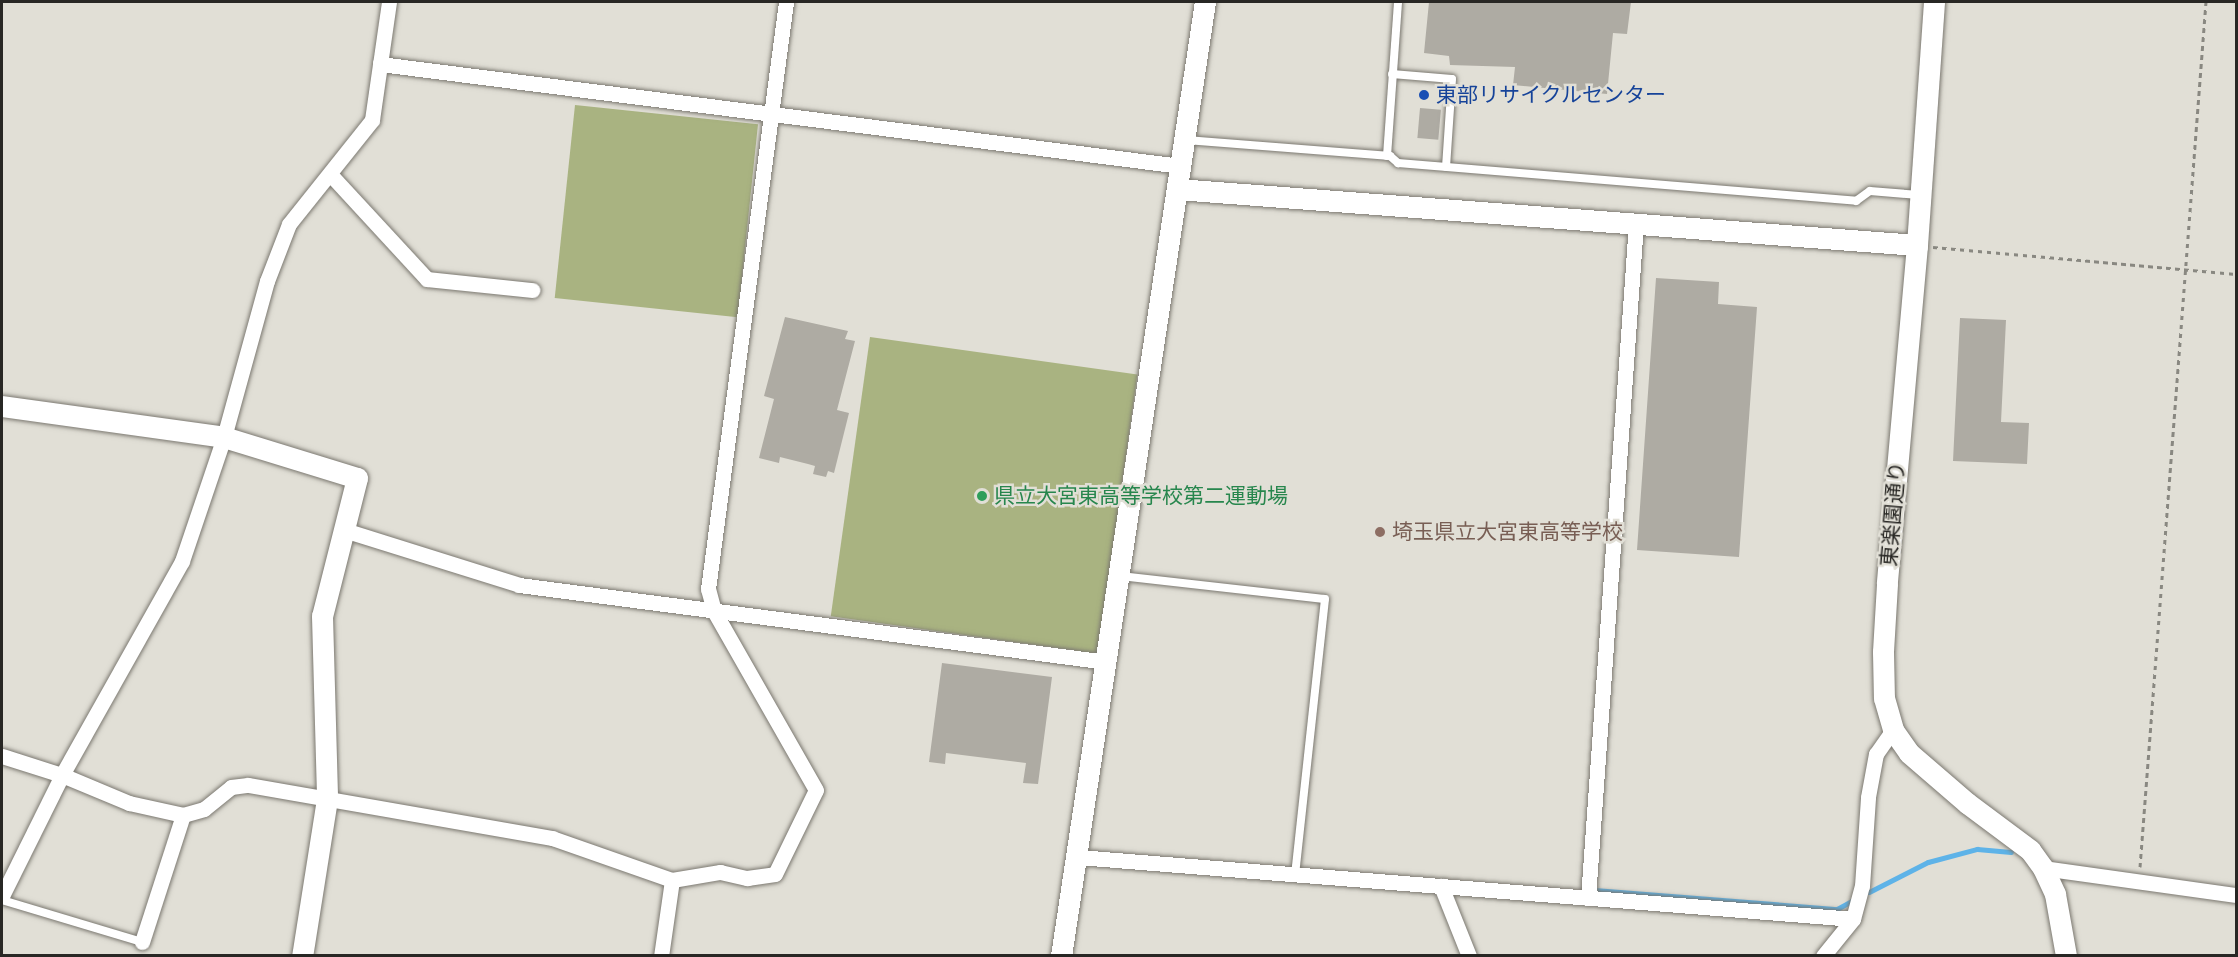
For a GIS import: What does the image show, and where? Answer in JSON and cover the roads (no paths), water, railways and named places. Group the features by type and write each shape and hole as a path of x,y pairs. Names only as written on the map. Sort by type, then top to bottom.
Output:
{"street":[{"path":"2,898 62,775 182,561 224,436 267,280 289,224 372,120 389,2"},
{"path":"2,756 62,775 129,803 183,815 204,809 231,787 248,785 552,838 672,880 720,872 747,878 775,874 816,790 714,611 708,589 786,2"},
{"path":"1061,956 1078,857 1205,2"},
{"name":"東楽園通り","path":"1934,2 1917,245 1883,652 1884,698 1893,730 1909,753 1929,772 2030,850 2043,868 2055,894 2066,956"},
{"path":"380,64 1181,166"},
{"path":"330,174 427,279 532,290"},
{"path":"1177,189 1917,245"},
{"path":"1588,898 1636,224"},
{"path":"2,406 224,436 357,478 322,616 327,799 302,956"},
{"path":"344,530 519,585 1107,662"},
{"path":"1823,956 1853,919 1862,886 1868,796 1876,754 1893,730"},
{"path":"142,942 183,815"},
{"path":"1078,857 1853,919"},
{"path":"2043,868 2236,895"},
{"path":"661,956 672,880"},
{"path":"1441,886 1470,956"}],"lane":[{"path":"1386,156 1398,2"},
{"path":"1392,74 1452,79 1446,167"},
{"path":"1185,140 1386,156 1398,163 1857,201 1870,191 1920,196"},
{"path":"1120,576 1325,599 1295,875"},
{"path":"2,898 142,942"}],"waterway":[{"path":"1869,892 1928,862 1977,849 2011,852"},
{"path":"1594,890 1837,909 1855,899"}],"place":[{"name":"東部リサイクルセンター","path":"1424,95"},
{"name":"県立大宮東高等学校第二運動場","path":"982,496"},
{"name":"埼玉県立大宮東高等学校","path":"1380,532"}]}
